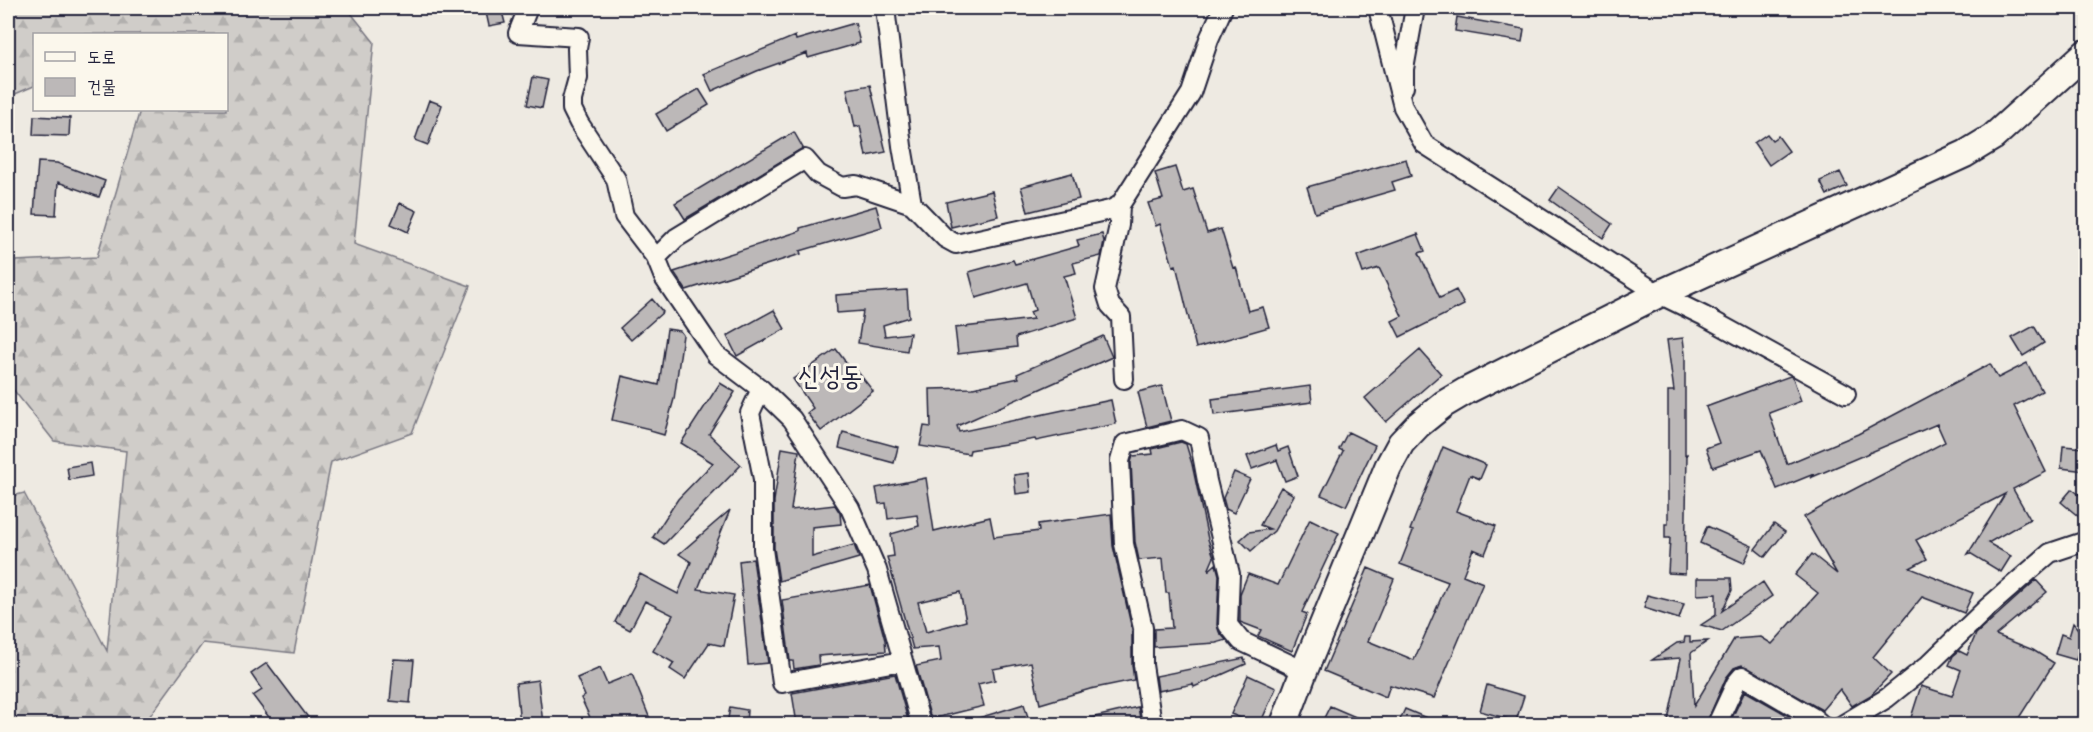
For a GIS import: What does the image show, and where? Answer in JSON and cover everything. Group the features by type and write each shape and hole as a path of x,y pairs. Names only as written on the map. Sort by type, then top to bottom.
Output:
{"street":[{"path":"528,8 518,33 579,36 578,78 572,109 616,179 624,216 656,258 664,278 716,355 761,388 792,419 850,508 877,570 921,724"},
{"path":"885,8 902,146 912,204"},
{"path":"1124,379 1121,317 1110,305 1105,289 1119,225 1120,205 1191,93 1209,39 1223,8"},
{"path":"1378,8 1403,107 1424,144 1659,294 1704,316 1846,394"},
{"path":"1403,107 1404,69 1415,8"},
{"path":"1284,724 1388,467 1401,443 1418,425 1444,404 1466,391 1659,294 1965,154 1993,137 2085,53"},
{"path":"656,258 676,238 805,159 818,174 842,188 856,185 912,204 945,238 956,244 1110,210 1120,205"},
{"path":"761,388 750,413 763,479 763,549 782,683 902,661"},
{"path":"1152,724 1143,665 1143,628 1124,544 1120,461 1125,444 1182,430 1199,438 1207,482 1230,574 1228,625 1241,641 1304,671"},
{"path":"1844,724 1887,698 1928,665 1988,607 2050,553 2085,541"},
{"path":"1717,724 1736,683 1742,676 1821,724"}],"green space":[{"path":"8,8 347,8 374,42 354,244 470,286 412,433 331,462 294,653 203,643 144,724 8,724 8,497 24,493 107,651 126,451 54,441 8,383 8,266 15,261 97,257 140,111 228,111 228,33 33,33 33,86 8,97"}],"building":[{"path":"485,8 501,8 505,23 489,26"},
{"path":"1457,17 1524,29 1522,42 1455,31"},
{"path":"855,23 860,43 808,58 807,53 757,71 712,91 704,74 795,36 796,40"},
{"path":"533,77 548,80 542,108 527,105"},
{"path":"870,85 886,152 866,156 860,126 855,127 847,89"},
{"path":"699,89 709,105 666,131 656,114"},
{"path":"429,100 442,105 428,145 415,140"},
{"path":"34,116 70,118 69,136 33,135"},
{"path":"794,132 803,148 685,219 675,203"},
{"path":"1767,134 1772,140 1778,136 1789,151 1769,165 1754,143"},
{"path":"1406,159 1411,176 1392,182 1395,190 1315,213 1307,187"},
{"path":"38,162 57,163 105,181 99,197 58,182 56,215 34,214"},
{"path":"1175,167 1183,192 1193,189 1207,233 1221,229 1233,268 1236,267 1248,311 1263,307 1269,327 1196,348 1176,265 1173,266 1160,224 1156,226 1148,203 1163,199 1155,173"},
{"path":"1840,172 1847,186 1827,195 1820,181"},
{"path":"1072,173 1079,199 1028,212 1021,187"},
{"path":"1559,187 1612,224 1603,238 1550,200"},
{"path":"992,191 998,216 951,227 946,202"},
{"path":"400,203 417,211 408,232 391,224"},
{"path":"876,206 882,227 800,251 801,254 686,290 674,272 800,231 800,228"},
{"path":"1102,234 1104,241 1101,256 1073,263 1076,273 1064,276 1077,318 1016,337 1017,347 958,354 955,328 1033,319 1030,312 1035,310 1027,283 976,298 969,272 1013,260 1015,264 1079,246 1077,240"},
{"path":"1418,234 1425,251 1419,253 1440,298 1456,290 1464,305 1400,337 1392,321 1402,316 1379,268 1363,273 1357,256"},
{"path":"907,290 909,317 883,325 885,336 910,333 907,351 858,343 863,311 837,313 836,295"},
{"path":"652,299 663,312 631,340 620,328"},
{"path":"774,310 785,329 737,356 727,336"},
{"path":"2034,326 2044,343 2023,356 2012,338"},
{"path":"667,329 680,331 683,335 674,399 664,435 650,431 650,429 612,420 622,376 659,385"},
{"path":"1103,336 1112,357 957,426 959,432 1111,400 1116,424 1036,441 1035,439 970,450 969,454 920,446 924,426 931,427 930,389 973,388 1019,378 1017,374"},
{"path":"1683,338 1685,455 1687,454 1685,574 1668,573 1670,538 1665,538 1665,524 1668,524 1668,391 1674,391 1667,340"},
{"path":"836,349 853,372 854,367 873,391 821,431 807,413 813,408 793,379"},
{"path":"1420,350 1441,374 1386,422 1365,398"},
{"path":"2027,363 2042,391 2014,406 2046,472 2013,489 2030,519 1988,543 2011,556 2001,572 1970,553 1968,554 2005,494 1916,540 1927,559 1910,568 1973,593 1964,613 1922,597 1873,657 1891,674 1871,695 1852,706 1840,689 1822,710 1742,665 1734,668 1726,678 1706,724 1682,724 1668,720 1681,658 1652,660 1677,643 1684,642 1685,637 1690,637 1690,642 1708,641 1691,653 1694,706 1734,639 1761,637 1772,644 1818,593 1795,575 1812,554 1837,574 1804,517 1945,442 1937,424 1810,478 1814,474 1777,489 1761,450 1713,467 1706,448 1719,443 1706,407 1790,376 1793,378 1801,401 1769,413 1787,464 1858,434 1990,364 1998,378"},
{"path":"720,383 735,392 709,434 741,465 664,544 653,537 678,499 713,463 681,443"},
{"path":"1162,386 1171,421 1147,427 1138,392"},
{"path":"1310,386 1312,402 1214,415 1212,399"},
{"path":"843,432 898,447 894,463 839,448"},
{"path":"1348,432 1375,445 1346,506 1321,495 1343,451 1339,449"},
{"path":"1181,442 1186,444 1192,464 1214,557 1208,571 1216,564 1219,575 1217,625 1219,632 1226,640 1216,643 1154,647 1154,629 1172,628 1169,593 1166,593 1163,558 1139,560 1135,542 1131,462 1133,456 1153,454 1152,449"},
{"path":"1276,445 1278,451 1288,447 1298,476 1285,481 1277,460 1252,469 1247,456"},
{"path":"2063,446 2085,448 2085,471 2061,468"},
{"path":"1443,447 1486,465 1480,479 1470,475 1456,511 1496,526 1485,554 1473,549 1463,575 1483,583 1434,698 1390,685 1386,697 1324,671 1368,568 1394,579 1368,641 1414,660 1448,582 1400,564 1413,531 1410,530"},
{"path":"782,448 799,451 791,510 835,505 840,513 841,524 812,527 812,557 854,545 859,558 779,581 774,548 774,501"},
{"path":"90,463 92,476 69,480 67,467"},
{"path":"1234,472 1250,479 1234,513 1226,509 1223,498"},
{"path":"1029,473 1031,492 1016,494 1014,475"},
{"path":"926,478 934,531 990,517 994,537 1039,531 1038,524 1111,514 1113,546 1132,629 1134,680 1090,689 1040,704 1031,662 993,669 995,680 978,684 984,706 931,719 916,666 941,661 939,647 913,649 887,557 894,556 891,534 919,526 917,515 888,519 886,503 879,504 876,488","holes":["960,592 966,621 926,632 918,602"]},
{"path":"1281,487 1294,495 1274,531 1251,551 1240,540 1249,532 1270,529 1260,525"},
{"path":"2072,489 2085,499 2085,522 2061,502"},
{"path":"730,510 698,589 734,595 724,646 709,643 685,679 670,669 674,663 653,651 673,615 645,601 630,630 615,622 640,574 678,594 691,562 679,554"},
{"path":"1310,519 1339,533 1302,612 1307,614 1292,651 1258,636 1261,630 1240,622 1240,594 1248,574 1278,585"},
{"path":"1774,524 1785,532 1765,557 1755,549"},
{"path":"1707,526 1752,546 1744,563 1700,543"},
{"path":"753,559 768,663 748,665 739,561"},
{"path":"1697,578 1731,578 1732,590 1722,611 1763,582 1772,596 1722,631 1701,625 1716,615 1716,594 1697,595"},
{"path":"2036,580 2047,592 1996,635 2033,650 2054,663 2015,724 1909,724 1921,686 1952,696 1961,670 1949,665 1953,656 1959,651 1967,655 1976,634"},
{"path":"870,585 886,651 818,656 819,665 794,669 793,661 790,661 782,600"},
{"path":"1647,595 1684,604 1679,619 1644,608"},
{"path":"2073,623 2083,635 2076,660 2055,654 2061,634 2069,637"},
{"path":"1244,658 1246,664 1194,687 1193,684 1158,691 1156,676"},
{"path":"394,659 414,660 410,703 390,701"},
{"path":"267,663 313,724 274,724 253,696 262,690 251,674"},
{"path":"600,668 607,684 632,674 652,724 593,724 581,698 585,696 577,678"},
{"path":"895,674 908,720 890,724 797,724 792,693"},
{"path":"1248,675 1276,688 1260,724 1231,714"},
{"path":"538,680 543,724 520,724 516,683"},
{"path":"1487,685 1524,696 1516,721 1480,711"},
{"path":"1745,691 1803,724 1729,724"},
{"path":"1024,704 1030,724 970,724 969,721"},
{"path":"1330,706 1372,724 1321,724"},
{"path":"730,707 747,710 746,724 727,724"},
{"path":"1138,707 1141,724 1087,724 1086,719"},
{"path":"1405,709 1441,724 1398,724"}],"district":[{"name":"신성동","path":"830,376"}]}
